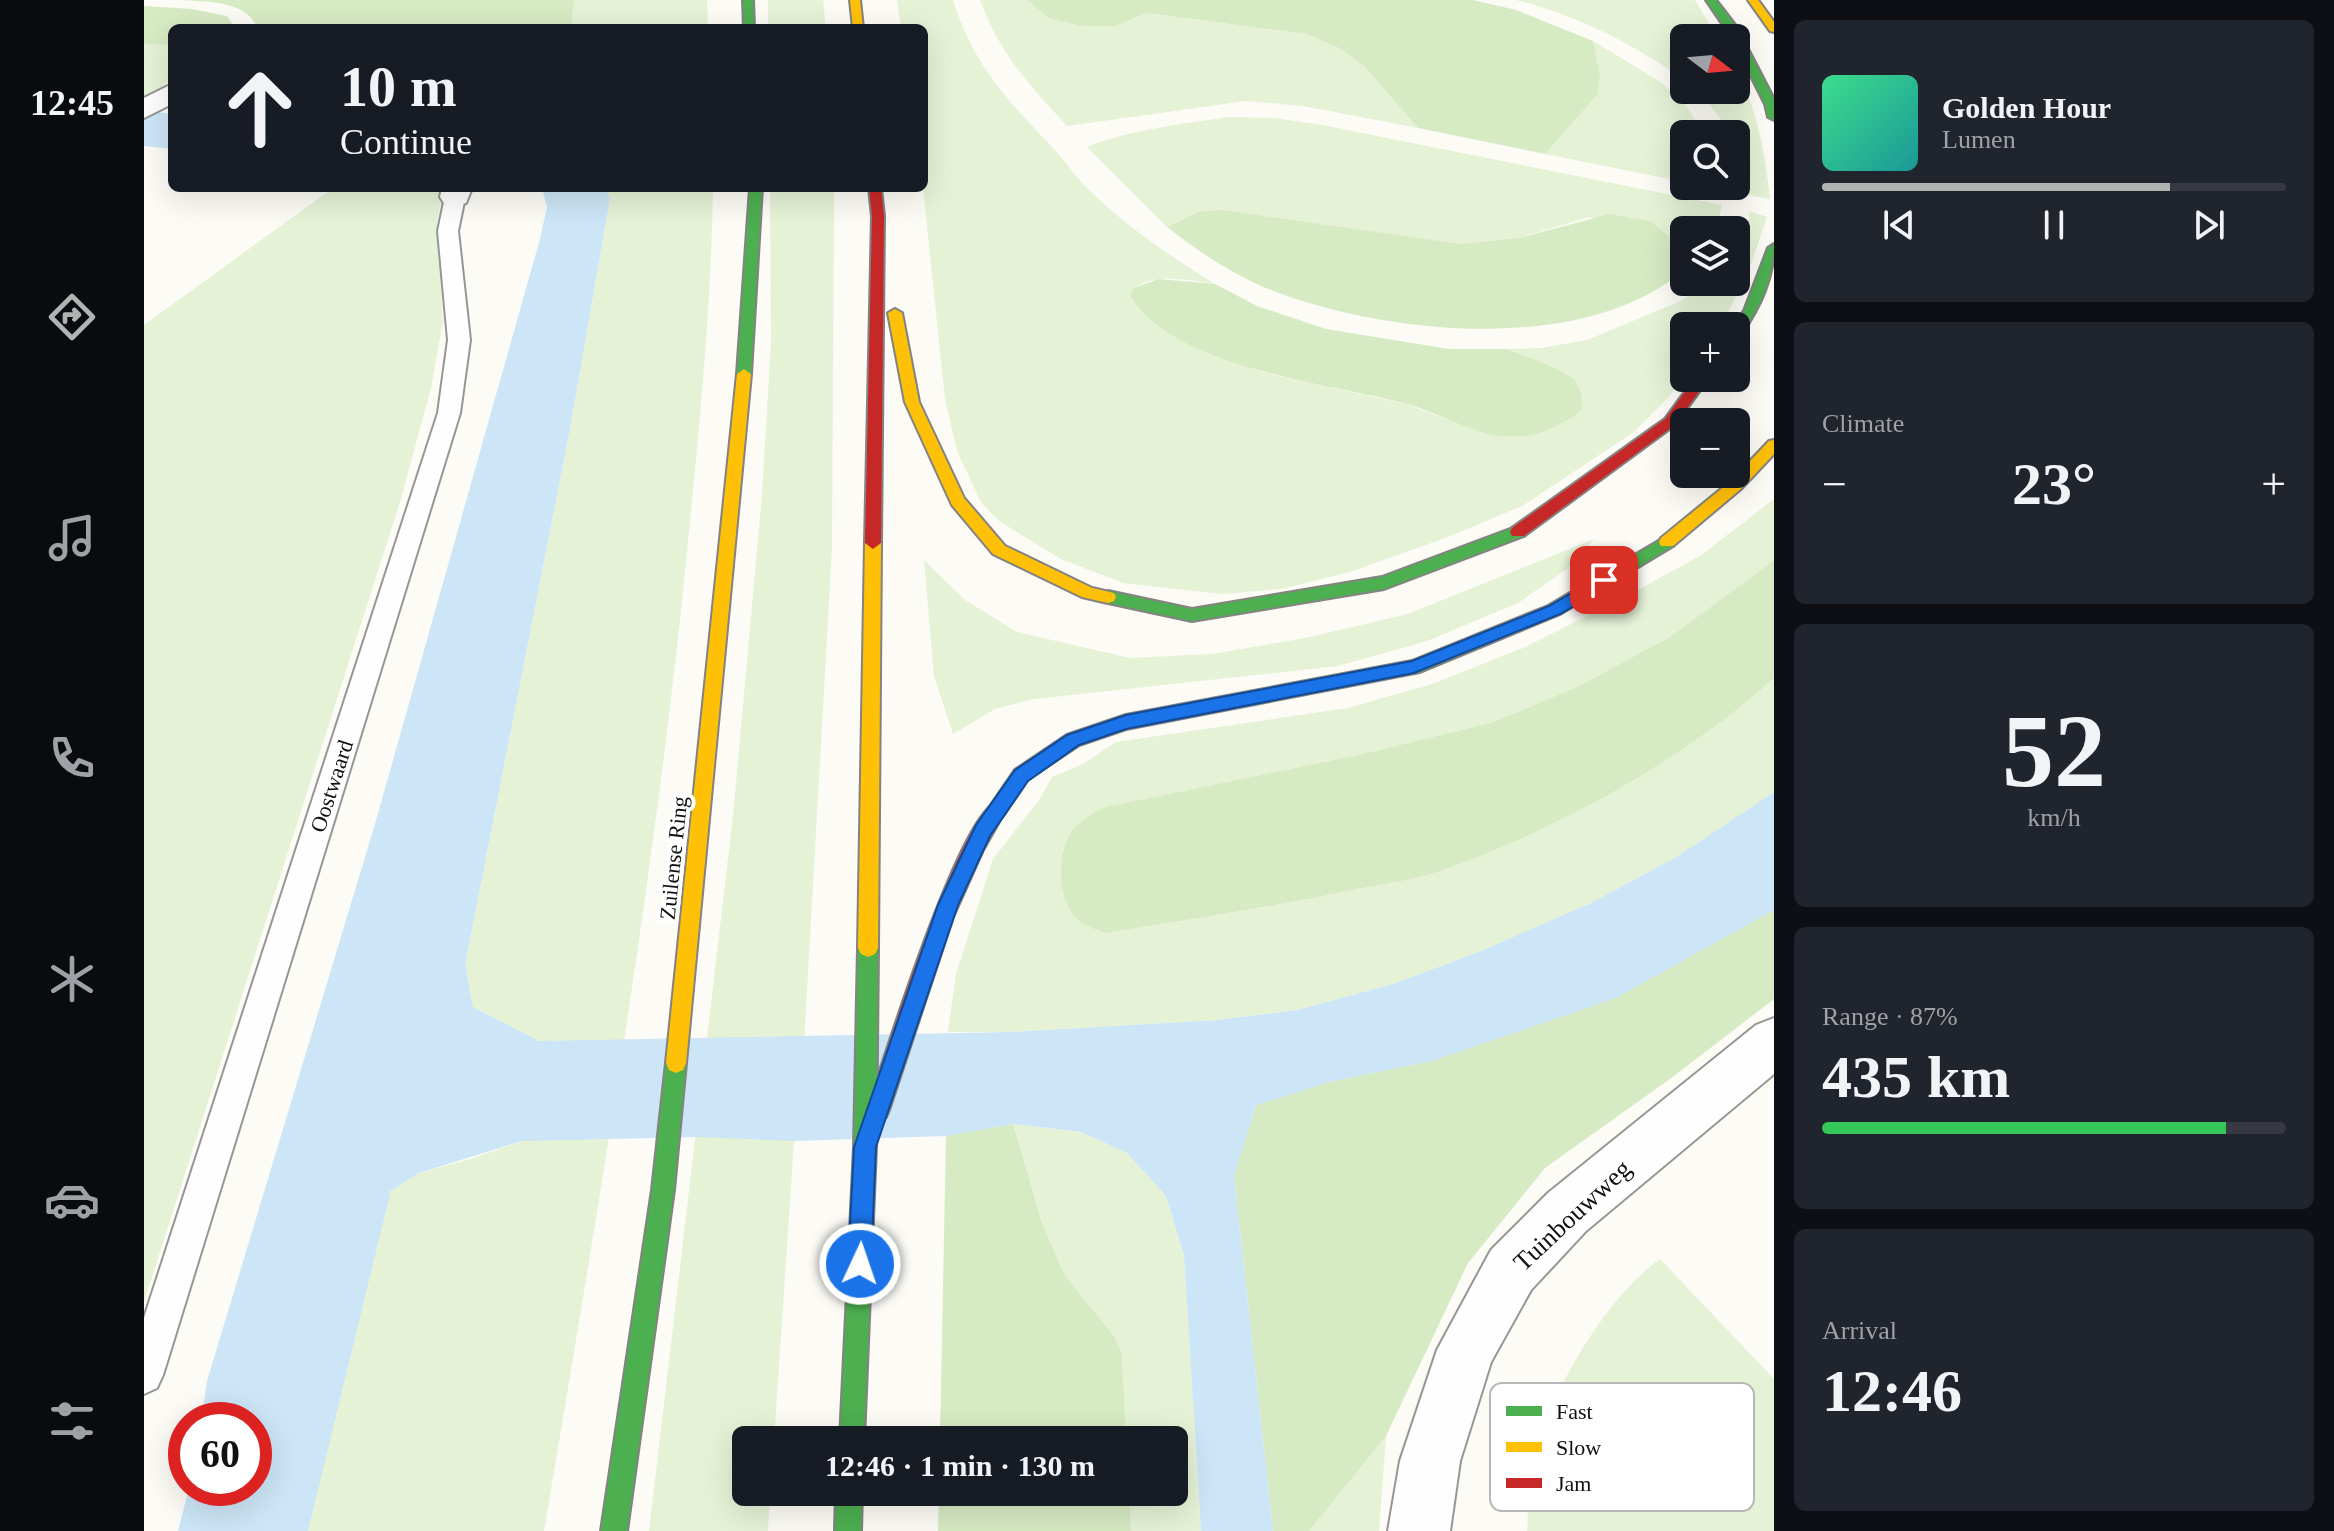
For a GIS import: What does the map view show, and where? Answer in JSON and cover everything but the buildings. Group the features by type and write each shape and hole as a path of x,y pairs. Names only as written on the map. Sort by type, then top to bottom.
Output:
{"main road":[{"path":"748,0 749,24"},
{"path":"855,0 858,24"},
{"path":"1711,0 1731,26 1771,104 1774,117"},
{"path":"1753,0 1774,29"},
{"name":"Zuilense Ring","path":"614,1531 663,1190 740,433 756,192"},
{"path":"875,192 912,402 957,501 999,550 1088,593 1192,615 1384,583 1526,529 1670,422 1692,392"},
{"path":"853,1426 865,1147 878,216"},
{"path":"1750,312 1774,248"},
{"path":"865,1147 948,905 983,831 1021,775 1073,740 1126,722 1414,667 1554,610 1655,551 1737,484 1774,445"},
{"path":"848,1531 849,1506"}],"street":[{"name":"Tuinbouwweg","path":"1419,1531 1430,1461 1466,1350 1511,1270 1567,1212 1774,1042"}],"lane":[{"name":"Oostwaard","path":"144,1375 449,413 459,340 448,231 456,192"}],"green space":[{"path":"181,0 574,0 571,24 255,24 235,7"},
{"path":"574,0 707,0 708,24 571,24"},
{"path":"768,0 823,0 826,24 768,24"},
{"path":"897,0 953,0 981,62 1019,112 1082,183 1132,228 1215,284 1157,279 1137,287 1130,294 1218,356 1266,373 1406,404 1475,430 1505,436 1556,368 1507,349 1541,348 1587,340 1688,296 1736,296 1728,312 1670,312 1672,392 1667,399 1634,432 1522,506 1448,537 1350,572 1282,589 1222,594 1123,583 1061,559 999,521 981,502 957,451 945,399 923,192 928,192 928,24 900,24"},
{"path":"980,0 1027,0 1050,19 1082,26 1115,26 1147,13 1307,34 1339,48 1363,65 1418,128 1303,106 1246,101 1067,126 1006,53"},
{"path":"1027,0 1473,0 1516,10 1593,41 1600,76 1598,94 1545,154 1418,128 1363,65 1339,48 1307,34 1147,13 1115,26 1082,26 1050,19"},
{"path":"1516,0 1695,0 1710,24 1670,24 1670,71 1604,32"},
{"path":"144,6 192,9 227,16 232,24 168,24 168,45 144,44"},
{"path":"1593,41 1659,81 1670,90 1670,104 1684,104 1695,120 1670,120 1670,179 1545,154 1598,94 1600,76"},
{"path":"144,44 168,45 168,83 144,98"},
{"path":"1750,100 1766,167 1770,199 1750,195 1750,120 1721,120 1710,105 1750,104"},
{"path":"1230,117 1275,118 1670,195 1670,200 1697,200 1722,205 1719,216 1670,216 1670,238 1589,217 1519,238 1460,244 1198,212 1167,227 1087,147 1140,131"},
{"path":"327,192 444,192 437,219 443,321 431,388 400,502 144,1302 144,325"},
{"path":"607,192 713,192 709,287 684,582 656,820 622,1057 544,1531 267,1531 315,1306 359,1211 419,1173 522,1141 539,1042 473,1007 465,965 570,429 610,199"},
{"path":"770,192 834,192 832,548 804,1045 794,1141 775,1426 732,1426 732,1506 769,1506 768,1531 649,1531 733,816 762,495 771,341"},
{"path":"1220,210 1460,244 1519,238 1610,214 1652,222 1670,237 1670,279 1644,297 1597,315 1546,325 1492,329 1437,327 1383,320 1271,290 1224,267 1167,227 1198,212"},
{"path":"1749,211 1767,217 1750,267"},
{"path":"1158,279 1215,284 1257,306 1326,329 1449,349 1507,349 1556,368 1575,380 1581,394 1582,410 1545,431 1524,436 1502,436 1403,403 1254,369 1180,340 1151,320 1130,295 1134,288"},
{"path":"1774,499 1774,560 1670,637 1577,687 1494,722 1359,755 1066,903 1081,922 1106,932 1295,901 1440,871 1527,836 1616,790 1701,737 1774,678 1774,792 1678,856 1593,902 1481,951 1393,984 1297,1010 1217,1020 1010,1032 948,1032 956,974 993,859 1039,800 1052,777 1083,764 1116,742 1348,708 1435,683 1523,648 1621,599 1700,556"},
{"path":"1594,539 1568,568 1518,603 1427,641 1338,666 1034,699 995,709 953,734 934,676 924,560 965,600 1017,632 1130,658 1212,654 1305,638 1408,614"},
{"path":"1774,560 1774,678 1701,737 1659,764 1527,836 1483,855 1399,882 1106,933 1082,923 1067,903 1061,876 1064,848 1076,826 1102,808 1359,755 1494,722 1577,687 1670,637"},
{"path":"1774,910 1774,999 1674,1076 1545,1168 1468,1263 1386,1436 1309,1531 1273,1531 1234,1176 1256,1105 1333,1081 1432,1061 1616,998"},
{"path":"1013,1124 1081,1132 1127,1153 1166,1196 1184,1256 1201,1531 1131,1531 1130,1506 1188,1506 1188,1426 1125,1426 1122,1354 1114,1336 1065,1276 1042,1223"},
{"path":"1013,1124 1042,1223 1065,1276 1114,1336 1122,1354 1125,1426 940,1426 946,1136"},
{"path":"1660,1259 1774,1379 1774,1531 1527,1531 1528,1511 1754,1511 1754,1383 1563,1383 1602,1320 1640,1276"},
{"path":"1386,1436 1379,1531 1309,1531"},
{"path":"939,1506 1130,1506 1131,1531 938,1531"}],"water":[{"path":"144,110 168,113 168,149 144,146"},
{"path":"543,192 607,192 610,199 570,429 465,965 473,1007 539,1041 1010,1032 1217,1020 1297,1010 1393,984 1481,951 1593,902 1678,856 1774,792 1774,910 1616,998 1432,1061 1333,1081 1256,1105 1234,1176 1273,1531 1201,1531 1184,1256 1166,1196 1127,1153 1081,1132 1013,1124 946,1136 794,1141 696,1137 522,1141 419,1173 359,1211 315,1306 267,1531 178,1531 184,1506 272,1506 272,1402 204,1402 207,1381 375,824 547,207"}],"waterway":[{"path":"261,1531 349,1194"}],"traffic: fast":[{"path":"748,0 749,24"},
{"path":"1711,0 1731,26 1771,104 1774,117"},
{"path":"744,374 756,192"},
{"path":"1750,312 1774,248"},
{"path":"1108,597 1192,615 1384,583 1518,532"},
{"path":"996,811 1021,775 1073,740 1126,722 1414,667 1554,610 1667,542"},
{"path":"853,1426 865,1147 868,948"},
{"path":"614,1531 663,1190 676,1063"},
{"path":"848,1531 849,1506"}],"traffic: slow":[{"path":"855,0 858,24"},
{"path":"1753,0 1774,29"},
{"path":"895,313 912,402 957,501 999,550 1088,593 1108,597"},
{"path":"676,1063 744,374"},
{"path":"1667,542 1737,484 1774,445"},
{"path":"868,948 873,543"}],"traffic: jam":[{"path":"873,543 878,216 875,192"},
{"path":"1518,532 1670,422 1692,392"},
{"path":"878,1110 943,917 976,844 996,811"}],"route":[{"path":"860,1264 865,1147 948,905 983,831 1021,775 1073,740 1126,722 1414,667 1554,610 1604,580"}]}
